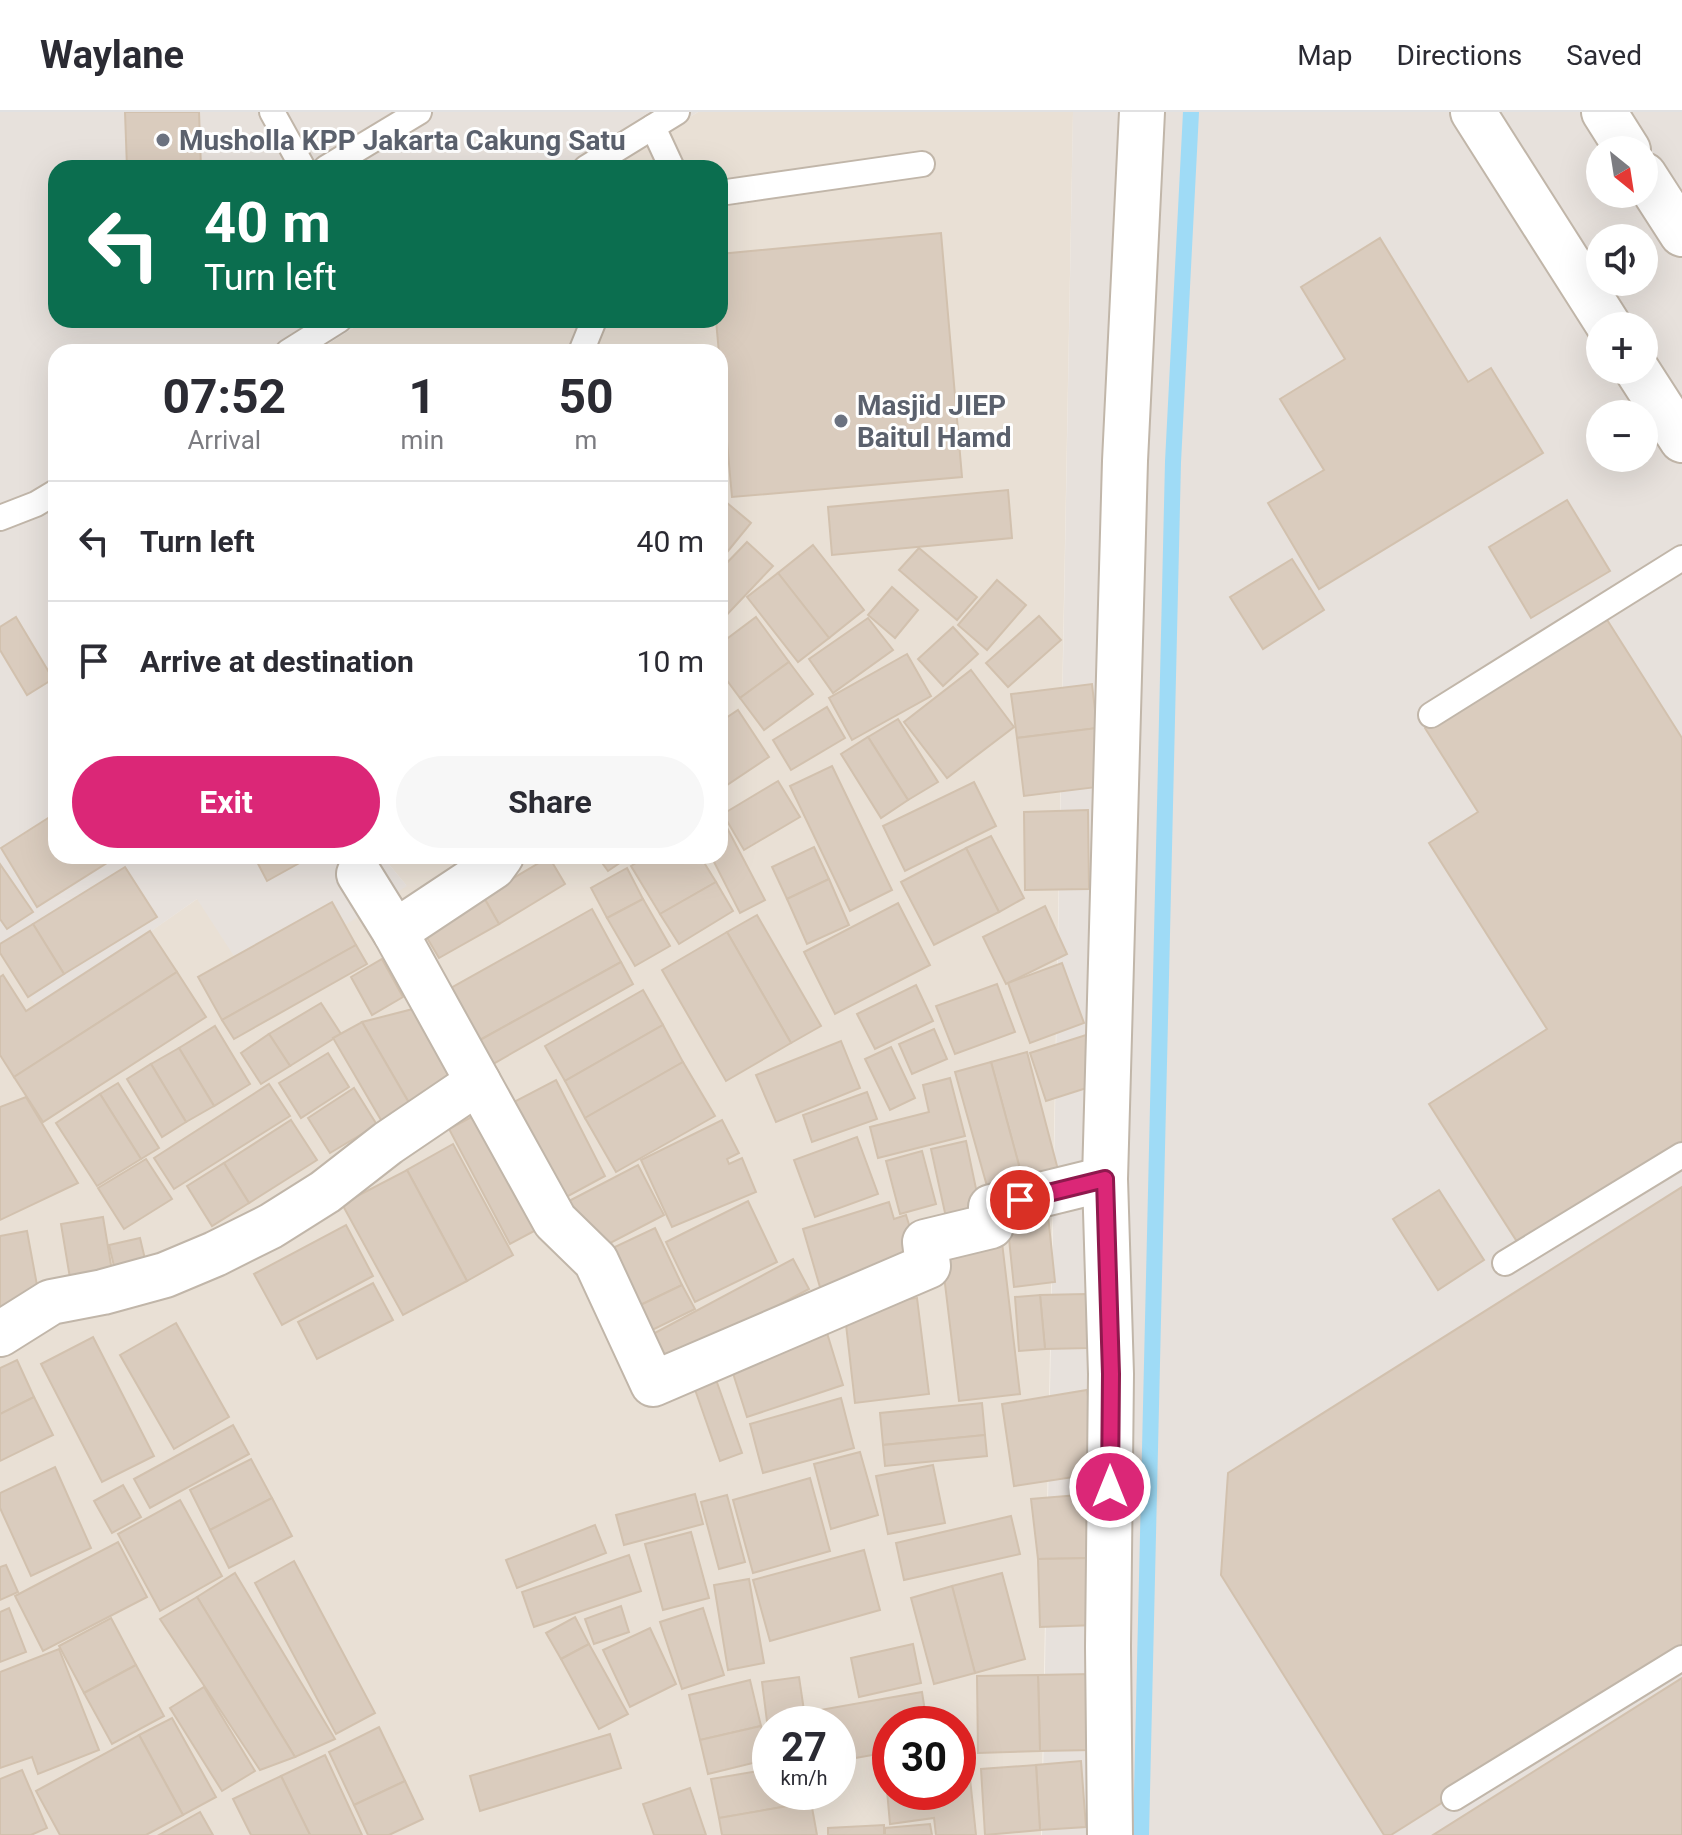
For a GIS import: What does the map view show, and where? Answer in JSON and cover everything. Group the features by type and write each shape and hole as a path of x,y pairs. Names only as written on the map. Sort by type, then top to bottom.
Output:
{"street":[{"path":"1110,1835 1108,1647 1111,1374 1105,1179 1125,461 1142,112"},
{"path":"1473,112 1600,312"},
{"path":"1604,112 1619,136"},
{"path":"1658,197 1682,234"},
{"path":"1646,384 1682,440"},
{"path":"395,932 495,864"},
{"path":"359,874 395,932 555,1221 596,1261 653,1384 928,1266 925,1242 991,1226 991,1207 1105,1179"},
{"path":"0,1334 51,1302 132,1286 165,1275 271,1226 325,1192 388,1143 478,1082"}],"lane":[{"path":"272,112 299,160"},
{"path":"339,160 419,112"},
{"path":"599,160 677,112"},
{"path":"653,127 668,160"},
{"path":"728,192 922,164"},
{"path":"301,344 326,328"},
{"path":"0,518 48,497"},
{"path":"1431,715 1682,558"},
{"path":"1505,1263 1682,1155"},
{"path":"1454,1798 1682,1658"}],"shaded area":[{"path":"0,112 698,112 622,160 48,160 48,328 353,328 328,344 48,344 48,864 389,864 407,886 252,984 197,899 39,1010 0,954"},
{"path":"698,112 1073,112 1041,1835 0,1835 0,954 39,1009 197,899 406,885 389,864 728,864 728,344 328,344 353,328 728,328 728,160 622,160"},
{"path":"1073,112 1682,112 1682,1835 1042,1835"}],"building":[{"name":"Musholla KPP Jakarta Cakung Satu","path":"125,112 199,112 201,160 127,160"},
{"name":"Masjid JIEP Baitul Hamd","path":"941,233 962,477 732,497 728,453 728,344 718,344 717,328 728,328 728,253"},
{"path":"1380,238 1468,382 1491,368 1543,453 1319,589 1268,503 1324,470 1280,399 1345,359 1301,287"},
{"path":"1008,490 1012,538 832,555 828,507"},
{"path":"1567,500 1610,571 1531,618 1489,547"},
{"path":"728,504 751,523 728,551"},
{"path":"747,542 773,566 728,614 728,562"},
{"path":"813,545 864,610 829,638 778,573"},
{"path":"919,548 977,597 957,620 899,570"},
{"path":"1292,559 1324,610 1263,649 1230,597"},
{"path":"778,573 829,638 798,662 747,597"},
{"path":"997,580 1026,605 987,650 958,625"},
{"path":"892,587 918,610 895,638 868,615"},
{"path":"1604,615 1682,738 1682,1150 1523,1251 1429,1104 1547,1029 1429,843 1478,812 1425,728"},
{"path":"1039,616 1061,640 1008,687 986,663"},
{"path":"16,617 48,671 48,682 27,695 0,650 0,627"},
{"path":"756,617 789,662 740,698 728,682 728,638"},
{"path":"868,618 893,650 833,693 809,659"},
{"path":"953,627 978,654 943,686 918,659"},
{"path":"907,654 931,696 852,740 829,698"},
{"path":"789,662 813,694 764,730 740,698"},
{"path":"971,670 1014,727 947,778 904,722"},
{"path":"1092,684 1097,728 1017,738 1011,694"},
{"path":"827,707 845,738 791,770 773,740"},
{"path":"738,710 769,757 728,784 728,717"},
{"path":"898,719 938,782 908,800 868,737"},
{"path":"1097,728 1105,786 1024,796 1017,738"},
{"path":"868,737 908,800 881,818 841,754"},
{"path":"832,766 892,890 850,911 790,786"},
{"path":"778,781 800,817 744,850 728,823 728,811"},
{"path":"974,782 996,826 905,871 883,826"},
{"path":"1088,810 1089,889 1025,890 1024,812"},
{"path":"48,818 48,864 105,864 37,907 1,848"},
{"path":"728,830 765,900 740,913 715,864 728,864"},
{"path":"991,836 1024,898 999,912 966,848"},
{"path":"814,847 829,879 787,899 772,867"},
{"path":"966,848 999,912 934,945 901,882"},
{"path":"0,864 33,912 7,929 0,919"},
{"path":"258,864 298,864 267,881"},
{"path":"537,864 553,864 565,884 499,924 483,896"},
{"path":"603,864 618,864 608,871"},
{"path":"705,864 716,882 660,914 631,866"},
{"path":"125,867 157,917 64,974 33,924"},
{"path":"627,868 643,899 607,918 591,888"},
{"path":"829,879 849,925 807,944 787,899"},
{"path":"716,882 733,911 679,944 660,914"},
{"path":"483,896 499,924 439,958 423,931"},
{"path":"643,899 670,946 635,966 607,918"},
{"path":"332,902 356,945 222,1020 198,977"},
{"path":"898,903 930,965 835,1014 804,952"},
{"path":"1045,906 1067,954 1006,984 983,937"},
{"path":"592,909 621,962 480,1040 451,988"},
{"path":"757,915 821,1026 791,1043 727,932"},
{"path":"33,924 64,974 28,997 0,953 0,944"},
{"path":"150,931 177,972 14,1077 0,1055 0,977 3,975 26,1011"},
{"path":"727,932 791,1043 726,1081 662,970"},
{"path":"356,945 367,964 234,1039 222,1020"},
{"path":"382,959 403,997 372,1015 351,977"},
{"path":"621,962 633,984 493,1064 480,1040"},
{"path":"1062,963 1084,1023 1030,1043 1008,983"},
{"path":"177,972 206,1017 43,1122 14,1077"},
{"path":"997,984 1015,1032 955,1054 936,1006"},
{"path":"916,985 933,1021 875,1049 857,1014"},
{"path":"643,990 663,1025 565,1081 545,1046"},
{"path":"321,1003 341,1034 290,1066 269,1034"},
{"path":"413,1009 459,1087 419,1120 362,1022"},
{"path":"362,1022 419,1120 391,1137 333,1038"},
{"path":"663,1025 683,1062 585,1118 565,1081"},
{"path":"215,1026 250,1084 214,1106 179,1048"},
{"path":"934,1029 947,1059 912,1074 899,1044"},
{"path":"269,1034 290,1066 261,1084 241,1053"},
{"path":"1086,1035 1102,1083 1046,1101 1030,1053"},
{"path":"841,1041 860,1088 776,1122 756,1075"},
{"path":"891,1047 915,1098 890,1110 865,1059"},
{"path":"179,1048 214,1106 186,1122 151,1064"},
{"path":"1027,1052 1062,1185 1027,1195 991,1062"},
{"path":"328,1053 349,1087 301,1118 279,1083"},
{"path":"683,1062 715,1116 616,1172 585,1118"},
{"path":"991,1062 1027,1195 992,1204 955,1072"},
{"path":"151,1064 186,1122 162,1137 127,1079"},
{"path":"950,1078 965,1136 878,1158 870,1127 929,1112 923,1085"},
{"path":"556,1080 605,1176 548,1207 497,1111"},
{"path":"118,1083 159,1148 141,1159 100,1094"},
{"path":"269,1084 290,1116 174,1189 154,1158"},
{"path":"354,1088 377,1125 330,1153 308,1118"},
{"path":"867,1092 877,1119 812,1142 803,1115"},
{"path":"100,1094 141,1159 97,1186 56,1123"},
{"path":"26,1097 78,1183 0,1220 0,1107"},
{"path":"490,1107 551,1222 510,1244 449,1129"},
{"path":"291,1120 317,1160 249,1203 224,1163"},
{"path":"722,1120 739,1153 727,1159 729,1164 742,1158 756,1192 672,1227 641,1160"},
{"path":"857,1137 878,1194 815,1217 794,1160"},
{"path":"966,1141 983,1222 949,1231 931,1149"},
{"path":"453,1144 513,1255 467,1281 407,1170"},
{"path":"922,1151 936,1204 900,1214 886,1161"},
{"path":"146,1159 172,1199 124,1229 98,1188"},
{"path":"224,1163 249,1203 212,1226 187,1186"},
{"path":"638,1165 664,1215 595,1251 569,1201"},
{"path":"407,1170 467,1281 403,1315 342,1204"},
{"path":"1682,1187 1682,1651 1391,1835 1384,1835 1221,1575 1228,1473"},
{"path":"1439,1190 1484,1260 1438,1290 1393,1219"},
{"path":"748,1201 777,1262 695,1302 666,1242"},
{"path":"889,1202 894,1219 906,1215 921,1263 822,1294 803,1229"},
{"path":"1047,1206 1055,1282 1014,1287 1006,1210"},
{"path":"103,1217 115,1289 73,1296 61,1224"},
{"path":"346,1225 373,1276 282,1325 254,1274"},
{"path":"655,1228 682,1285 628,1311 600,1254"},
{"path":"27,1231 41,1307 0,1314 0,1236"},
{"path":"1001,1234 1020,1394 959,1401 940,1242"},
{"path":"140,1238 149,1276 118,1283 109,1245"},
{"path":"793,1259 809,1289 653,1372 638,1342"},
{"path":"373,1283 393,1320 317,1359 298,1322"},
{"path":"682,1285 695,1309 640,1336 628,1311"},
{"path":"1086,1294 1088,1348 1045,1349 1040,1295"},
{"path":"1040,1295 1045,1349 1019,1351 1015,1297"},
{"path":"917,1298 929,1394 855,1403 844,1307"},
{"path":"176,1323 229,1417 174,1449 120,1355"},
{"path":"827,1333 843,1385 747,1417 730,1364"},
{"path":"93,1337 154,1456 102,1482 41,1364"},
{"path":"17,1360 34,1397 0,1414 0,1368"},
{"path":"714,1374 742,1453 720,1461 692,1381"},
{"path":"1087,1390 1100,1473 1014,1486 1002,1404"},
{"path":"34,1397 53,1435 0,1461 0,1414"},
{"path":"841,1398 854,1448 763,1473 750,1424"},
{"path":"982,1403 985,1435 883,1445 880,1413"},
{"path":"233,1425 249,1454 150,1508 134,1479"},
{"path":"985,1435 987,1456 885,1466 883,1445"},
{"path":"860,1452 878,1515 831,1529 814,1464"},
{"path":"251,1459 272,1498 210,1530 190,1490"},
{"path":"933,1465 945,1523 888,1534 876,1476"},
{"path":"55,1467 91,1548 31,1576 0,1508 0,1493"},
{"path":"810,1478 830,1551 753,1573 733,1500"},
{"path":"123,1485 141,1517 112,1533 94,1501"},
{"path":"695,1494 703,1524 624,1545 616,1515"},
{"path":"1090,1494 1095,1558 1038,1559 1031,1499"},
{"path":"727,1495 745,1562 719,1569 701,1502"},
{"path":"272,1498 292,1536 229,1568 210,1530"},
{"path":"180,1500 222,1576 160,1611 118,1534"},
{"path":"1011,1516 1020,1554 904,1580 896,1543"},
{"path":"595,1525 606,1553 517,1588 506,1560"},
{"path":"691,1532 709,1598 663,1610 645,1544"},
{"path":"118,1542 147,1597 43,1651 15,1596"},
{"path":"864,1550 880,1610 770,1641 753,1580"},
{"path":"629,1555 641,1591 534,1627 522,1592"},
{"path":"1095,1558 1096,1625 1040,1627 1038,1559"},
{"path":"294,1561 375,1713 336,1734 255,1583"},
{"path":"6,1565 18,1592 0,1600 0,1567"},
{"path":"235,1573 335,1739 295,1757 197,1597"},
{"path":"1002,1573 1025,1659 975,1673 952,1586"},
{"path":"749,1579 764,1663 728,1670 714,1585"},
{"path":"952,1586 975,1673 934,1684 911,1598"},
{"path":"197,1597 295,1757 260,1770 160,1619"},
{"path":"621,1606 629,1632 594,1644 585,1619"},
{"path":"9,1608 26,1652 0,1662 0,1612"},
{"path":"703,1608 724,1675 682,1689 660,1622"},
{"path":"575,1617 589,1644 561,1659 546,1633"},
{"path":"111,1618 136,1665 84,1693 59,1646"},
{"path":"650,1628 676,1684 630,1707 603,1650"},
{"path":"589,1644 628,1714 599,1729 561,1659"},
{"path":"913,1644 921,1683 859,1697 851,1658"},
{"path":"59,1649 99,1750 38,1774 32,1757 0,1768 0,1672"},
{"path":"136,1665 164,1716 112,1744 84,1693"},
{"path":"1091,1674 1092,1750 1040,1751 1038,1675"},
{"path":"1038,1675 1040,1751 978,1753 977,1676"},
{"path":"799,1677 803,1706 765,1706 762,1682"},
{"path":"1682,1678 1682,1835 1433,1835"},
{"path":"750,1680 756,1706 752,1706 752,1728 700,1740 689,1695"},
{"path":"204,1687 255,1771 222,1791 170,1708"},
{"path":"922,1692 924,1706 872,1706 872,1755 856,1758 856,1706 843,1706"},
{"path":"172,1718 216,1797 183,1815 139,1735"},
{"path":"379,1727 405,1781 354,1805 329,1752"},
{"path":"752,1728 752,1763 708,1774 700,1740"},
{"path":"610,1734 621,1768 480,1811 470,1776"},
{"path":"139,1735 183,1815 146,1835 60,1835 36,1791"},
{"path":"325,1755 362,1835 310,1835 281,1776"},
{"path":"1081,1761 1086,1827 1040,1830 1036,1765"},
{"path":"1036,1765 1040,1830 985,1835 981,1769"},
{"path":"22,1770 47,1828 31,1835 0,1835 0,1779"},
{"path":"752,1772 752,1810 765,1810 719,1818 711,1779"},
{"path":"281,1776 310,1835 251,1835 233,1799"},
{"path":"405,1781 423,1819 389,1835 368,1835 354,1805"},
{"path":"690,1788 706,1835 654,1835 643,1804"},
{"path":"765,1810 812,1810 817,1835 722,1835 719,1818"},
{"path":"889,1810 973,1810 976,1835 936,1835 934,1818 890,1824"},
{"path":"200,1812 213,1835 159,1835"},
{"path":"930,1824 932,1835 885,1835 885,1828"},
{"path":"884,1825 884,1835 828,1835 828,1828"}],"waterway":[{"path":"1141,1835 1173,462 1191,112"}],"place":[{"name":"Musholla KPP Jakarta Cakung Satu","path":"163,140"},
{"name":"Masjid JIEP Baitul Hamd","path":"841,421"}],"route":[{"path":"1020,1200 1105,1179 1111,1374 1110,1487"}]}
